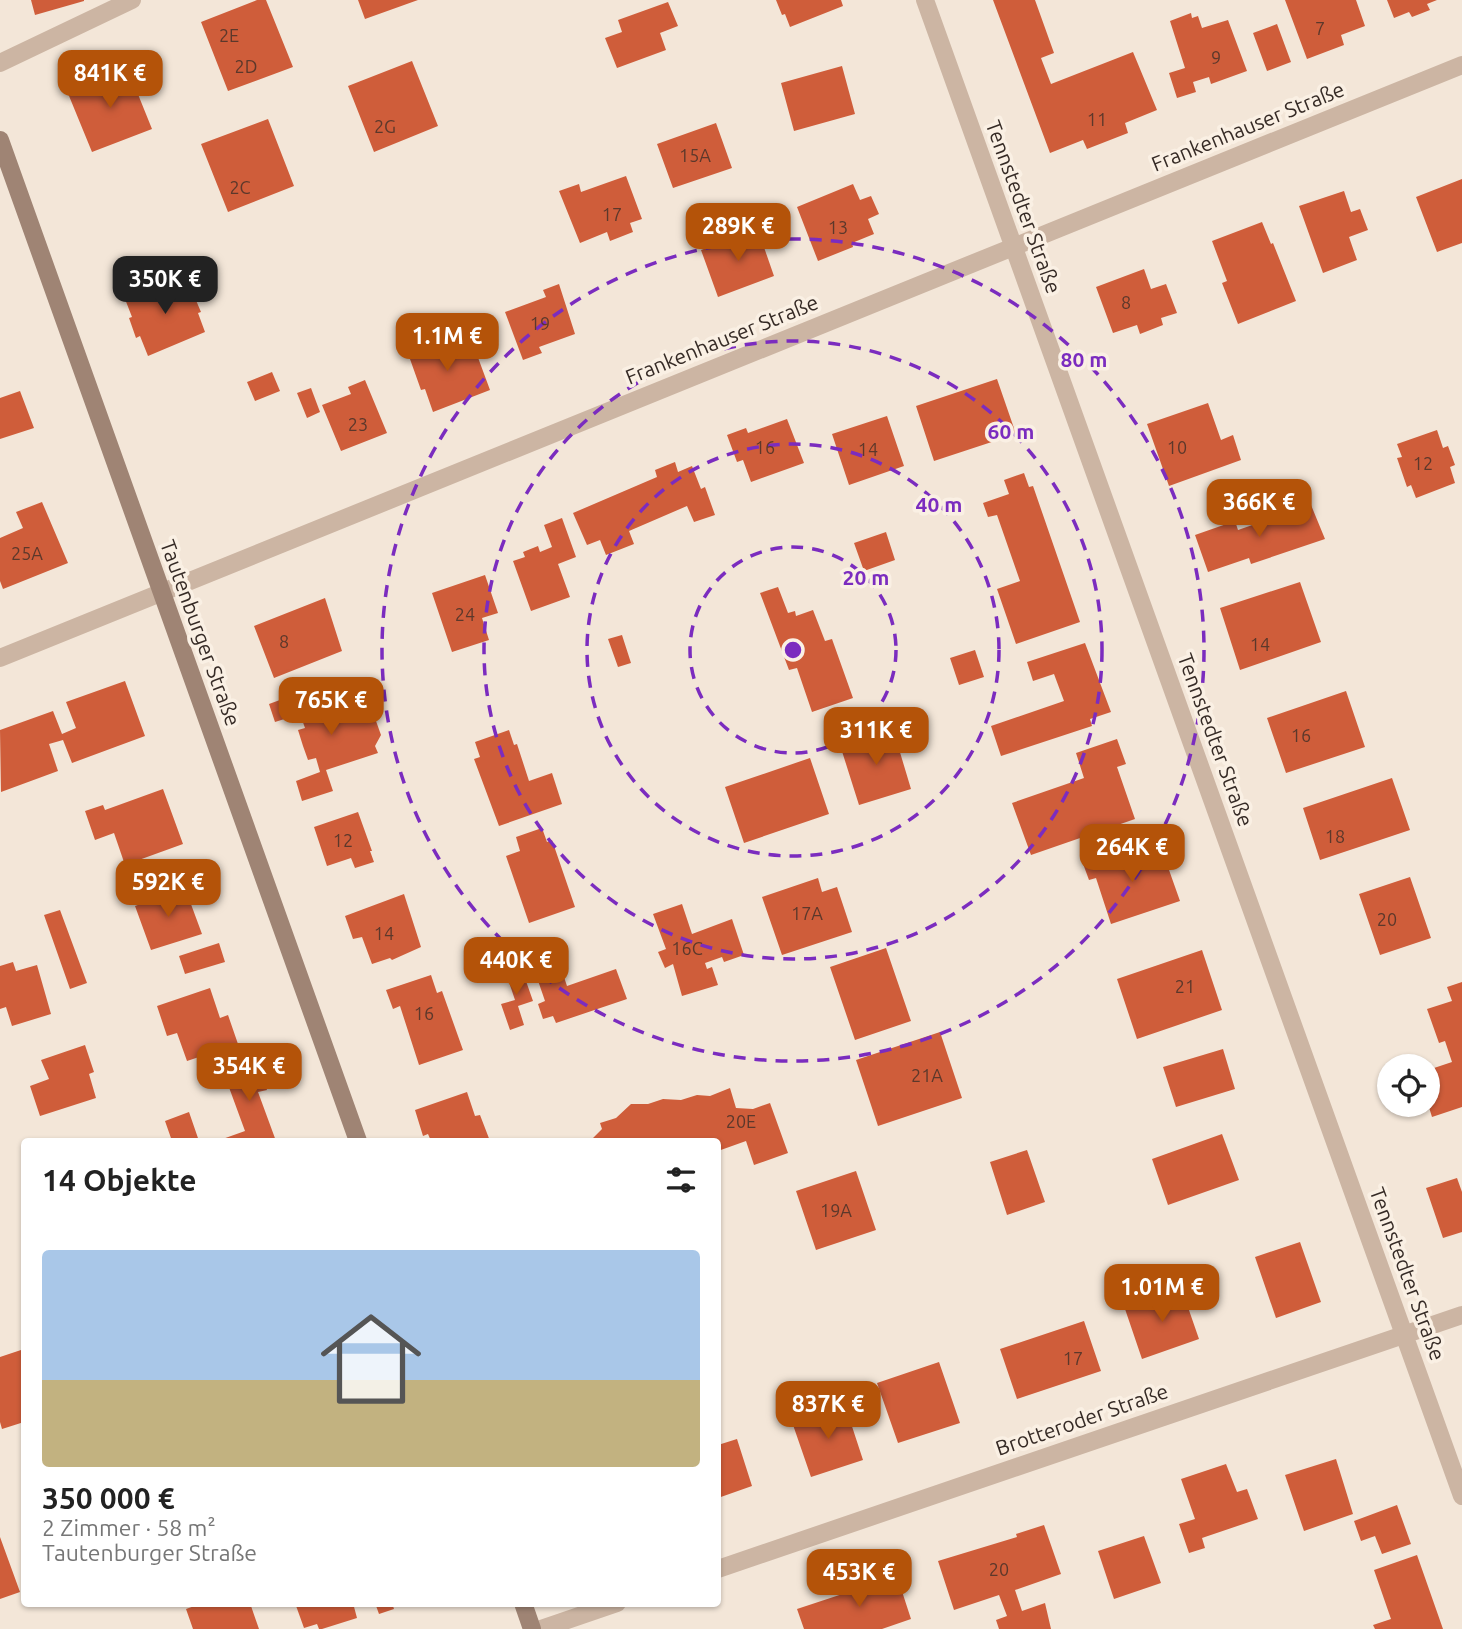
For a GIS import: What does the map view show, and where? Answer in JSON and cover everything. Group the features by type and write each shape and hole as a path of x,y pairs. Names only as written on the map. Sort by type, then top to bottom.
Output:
{"street":[{"path":"0,63 132,0"},
{"name":"Tennstedter Straße","path":"925,0 1462,1496"},
{"name":"Frankenhauser Straße","path":"0,658 1462,65"},
{"name":"Tautenburger Straße","path":"0,140 354,1138"},
{"name":"Brotteroder Straße","path":"721,1568 1462,1315"},
{"path":"524,1607 532,1629"},
{"path":"541,1629 605,1607"}],"building":[{"path":"31,0 84,0 84,1 35,15"},
{"path":"257,0 266,0 293,67 228,91 201,22"},
{"path":"358,0 418,0 365,19"},
{"path":"776,0 841,0 843,6 790,27"},
{"path":"993,0 1035,0 1054,53 1041,58 1051,84 1133,52 1157,110 1125,123 1128,133 1087,149 1083,140 1050,153"},
{"path":"1285,0 1356,0 1365,26 1341,35 1344,45 1307,59"},
{"path":"1387,0 1437,0 1427,4 1430,10 1412,17 1409,12 1394,18"},
{"path":"668,2 678,26 660,33 666,50 617,68 605,38 622,32 618,20"},
{"path":"1191,13 1192,18 1198,16 1202,28 1228,20 1247,71 1211,84 1209,77 1193,82 1196,92 1177,98 1169,73 1185,68 1170,21"},
{"path":"1277,24 1291,62 1267,71 1253,33"},
{"path":"412,61 438,126 374,152 348,86"},
{"path":"842,66 855,114 794,131 781,83"},
{"path":"127,67 152,129 92,152 67,91"},
{"path":"268,119 294,186 228,212 201,144"},
{"path":"716,123 732,168 673,188 657,144"},
{"path":"626,176 642,219 630,223 633,232 610,241 607,232 580,243 559,191 579,184 581,192"},
{"path":"1462,179 1462,243 1437,252 1416,197"},
{"path":"853,184 860,200 871,196 879,214 868,219 874,234 852,243 853,247 818,261 797,207"},
{"path":"1344,191 1351,212 1360,209 1368,230 1349,237 1357,260 1323,273 1299,206"},
{"path":"1262,222 1296,301 1238,324 1222,283 1227,281 1212,241"},
{"path":"758,230 774,276 718,297 701,250"},
{"path":"1144,269 1151,289 1166,284 1177,313 1161,318 1163,325 1140,334 1137,325 1113,333 1096,287"},
{"path":"182,275 201,312 198,313 205,332 148,356 140,336 136,338 125,299"},
{"path":"559,284 575,334 539,347 542,353 523,360 505,312 546,297 543,290"},
{"path":"434,334 442,356 473,344 490,390 433,412 425,389 421,390 405,345"},
{"path":"272,372 280,391 255,401 247,382"},
{"path":"997,379 1016,434 934,461 916,406"},
{"path":"365,380 387,433 341,451 322,405 351,394 348,387"},
{"path":"311,388 320,412 307,418 297,393"},
{"path":"20,391 34,428 0,439 0,398"},
{"path":"1208,403 1221,440 1233,435 1241,460 1169,486 1147,424"},
{"path":"887,416 904,466 849,485 832,434"},
{"path":"787,419 804,463 751,482 743,460 737,462 727,435 746,428 748,433"},
{"path":"1437,430 1443,448 1448,446 1455,465 1450,467 1455,483 1416,498 1411,485 1407,487 1397,458 1402,457 1397,444"},
{"path":"675,462 678,472 692,466 701,489 705,487 715,515 694,522 687,506 629,531 634,544 606,555 600,540 587,545 573,513 657,477 655,470"},
{"path":"1024,473 1029,487 1033,486 1080,622 1016,644 997,589 1020,581 997,515 988,517 983,503 1009,494 1004,480"},
{"path":"42,502 68,563 3,589 0,581 0,538 23,528 16,512"},
{"path":"1311,505 1325,539 1251,564 1249,558 1208,572 1195,535 1235,521 1238,530"},
{"path":"562,518 576,557 558,564 570,597 531,611 513,561 525,557 523,552 538,546 540,552 552,547 544,525"},
{"path":"886,532 895,560 864,571 854,543"},
{"path":"485,575 498,613 482,618 489,640 452,652 432,593"},
{"path":"1300,582 1321,642 1240,670 1220,608"},
{"path":"778,587 788,613 795,611 796,616 813,610 825,641 832,639 853,698 812,712 797,668 789,670 760,593"},
{"path":"325,598 342,651 274,678 254,626"},
{"path":"622,635 631,663 618,667 608,639"},
{"path":"1085,643 1111,712 1090,719 1092,726 1001,756 991,726 1064,701 1054,674 1033,681 1027,662"},
{"path":"975,650 984,677 959,685 950,658"},
{"path":"125,681 145,736 72,763 63,740 49,744 58,771 1,792 0,730 53,711 62,734 76,728 66,702"},
{"path":"1346,691 1365,747 1286,773 1267,718"},
{"path":"299,693 306,712 358,694 360,701 371,707 381,735 375,746 378,753 326,770 333,791 302,801 296,781 320,772 316,758 308,760 298,730 305,728 300,714 275,722 269,704"},
{"path":"893,729 911,789 859,805 840,745"},
{"path":"509,730 514,745 517,744 529,781 552,773 562,804 499,826 474,759 480,757 475,742"},
{"path":"1117,739 1126,764 1117,767 1135,819 1031,855 1012,803 1084,778 1076,753"},
{"path":"810,758 829,814 744,843 725,787"},
{"path":"1392,778 1410,830 1320,860 1303,808"},
{"path":"163,789 183,844 125,865 114,833 95,840 85,811 103,805 105,810"},
{"path":"358,812 374,862 355,868 351,858 327,866 314,827"},
{"path":"542,828 547,842 552,840 575,907 529,923 506,856 520,851 516,837"},
{"path":"1121,848 1127,864 1163,853 1180,901 1111,924 1096,878 1089,880 1082,861"},
{"path":"1410,877 1431,938 1380,955 1359,894"},
{"path":"818,878 822,892 837,887 852,932 782,955 762,897"},
{"path":"185,888 202,934 151,950 135,906"},
{"path":"404,894 421,947 392,960 390,958 372,964 362,937 353,939 345,916"},
{"path":"682,904 692,934 732,919 744,955 724,962 722,957 705,963 707,969 712,967 718,985 682,996 673,964 665,968 658,952 666,949 653,914"},
{"path":"60,910 87,983 70,989 44,915"},
{"path":"219,943 225,962 185,974 179,956"},
{"path":"886,948 911,1021 855,1040 830,967"},
{"path":"1202,950 1222,1010 1137,1039 1117,979"},
{"path":"558,959 567,986 616,969 627,999 556,1023 553,1016 543,1019 538,1004 545,1001 533,966"},
{"path":"13,962 16,971 37,965 51,1014 12,1026 6,1007 0,1009 0,966"},
{"path":"520,964 533,1001 518,1006 524,1025 510,1030 501,1004 515,1000 505,970"},
{"path":"431,975 437,993 442,991 463,1050 419,1065 400,1006 393,1009 386,990"},
{"path":"1462,982 1462,1107 1440,1114 1440,1066 1452,1062 1445,1041 1439,1043 1427,1009 1452,1001 1447,987"},
{"path":"210,988 220,1018 228,1015 238,1044 187,1061 177,1033 167,1036 157,1006"},
{"path":"940,1032 962,1098 878,1126 856,1060"},
{"path":"85,1045 94,1072 89,1074 96,1098 40,1116 30,1086 49,1079 41,1060"},
{"path":"1223,1049 1235,1089 1176,1107 1163,1067"},
{"path":"257,1060 267,1090 258,1092 275,1138 225,1138 245,1131 223,1071"},
{"path":"730,1088 736,1108 753,1109 770,1103 788,1153 754,1165 746,1141 721,1150 721,1138 593,1138 602,1129 600,1123 616,1118 631,1104 648,1104 663,1099 681,1100 697,1095 710,1096"},
{"path":"467,1092 475,1116 480,1115 489,1138 430,1138 428,1134 423,1136 415,1110"},
{"path":"189,1112 198,1138 171,1138 165,1121"},
{"path":"1222,1134 1239,1180 1168,1205 1152,1159"},
{"path":"1027,1150 1045,1202 1007,1215 990,1162"},
{"path":"856,1171 876,1230 816,1250 796,1191"},
{"path":"1457,1178 1462,1192 1462,1232 1443,1238 1426,1188"},
{"path":"1300,1242 1321,1302 1276,1318 1255,1257"},
{"path":"1182,1290 1199,1339 1142,1359 1125,1309"},
{"path":"1084,1321 1101,1371 1017,1399 1000,1349"},
{"path":"21,1350 21,1423 2,1429 0,1422 0,1357"},
{"path":"939,1362 960,1423 898,1443 877,1383"},
{"path":"845,1405 863,1460 811,1477 792,1422"},
{"path":"737,1439 752,1486 721,1497 721,1444"},
{"path":"1336,1459 1353,1514 1304,1531 1285,1475"},
{"path":"1226,1464 1237,1492 1247,1489 1258,1519 1202,1538 1205,1548 1189,1553 1179,1524 1195,1519 1181,1479"},
{"path":"1397,1505 1411,1544 1382,1554 1375,1536 1361,1541 1354,1521"},
{"path":"1044,1525 1061,1574 1015,1590 1022,1611 1045,1603 1051,1629 999,1629 996,1620 1007,1616 999,1595 954,1610 938,1561 1017,1537 1016,1534"},
{"path":"1144,1536 1161,1583 1114,1599 1098,1551"},
{"path":"0,1537 20,1592 0,1599"},
{"path":"1417,1555 1443,1629 1375,1629 1373,1625 1391,1619 1374,1570"},
{"path":"897,1576 911,1619 882,1629 804,1629 797,1609"},
{"path":"251,1607 259,1629 193,1629 186,1609"},
{"path":"296,1607 354,1607 357,1618 322,1629 319,1629 317,1624 304,1628"},
{"path":"376,1607 393,1607 394,1609 379,1614"}]}
